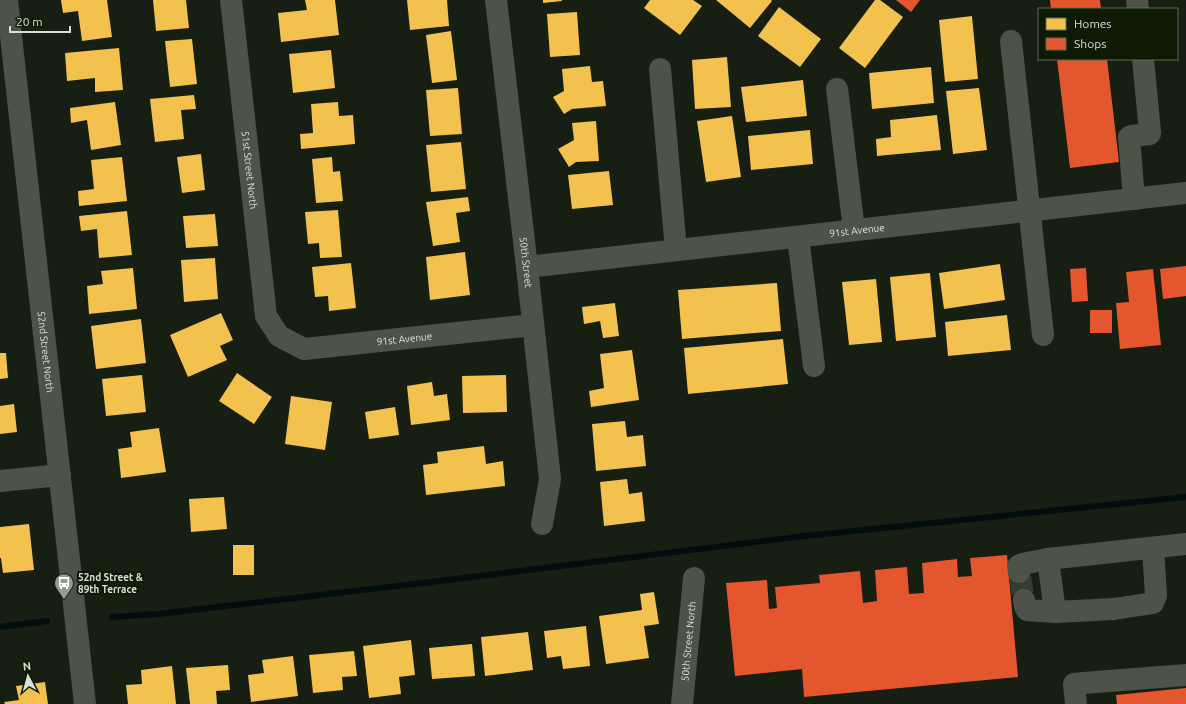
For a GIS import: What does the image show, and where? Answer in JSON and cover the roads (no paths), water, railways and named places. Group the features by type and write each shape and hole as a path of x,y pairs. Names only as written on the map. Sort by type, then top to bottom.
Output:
{"street":[{"name":"52nd Street North","path":"7,0 85,704"},
{"name":"51st Street North","path":"231,0 266,316 279,336"},
{"name":"50th Street","path":"496,0 528,267 550,478 542,524"},
{"path":"1011,41 1043,335"},
{"path":"1134,199 1129,137 1150,134 1143,60"},
{"path":"660,69 676,250"},
{"path":"836,89 854,230"},
{"name":"91st Avenue","path":"528,267 1186,193"},
{"path":"798,237 814,366"},
{"name":"91st Avenue","path":"279,336 304,349 533,325"},
{"path":"0,481 60,475"},
{"path":"1019,572 1018,566 1022,564 1048,558 1186,544"},
{"path":"1024,600 1027,610 1055,612 1114,609 1153,604 1156,596 1153,548"},
{"path":"1048,558 1055,612"},
{"name":"50th Street North","path":"682,704 694,578"},
{"path":"1076,704 1074,684 1186,675"}],"waterway":[{"path":"112,617 158,614 804,536 1186,497"},
{"path":"0,627 47,621"}],"tunnel":[{"path":"1019,572 1024,600"}],"place":[{"name":"52nd Street & 89th Terrace","path":"64,600"}]}
